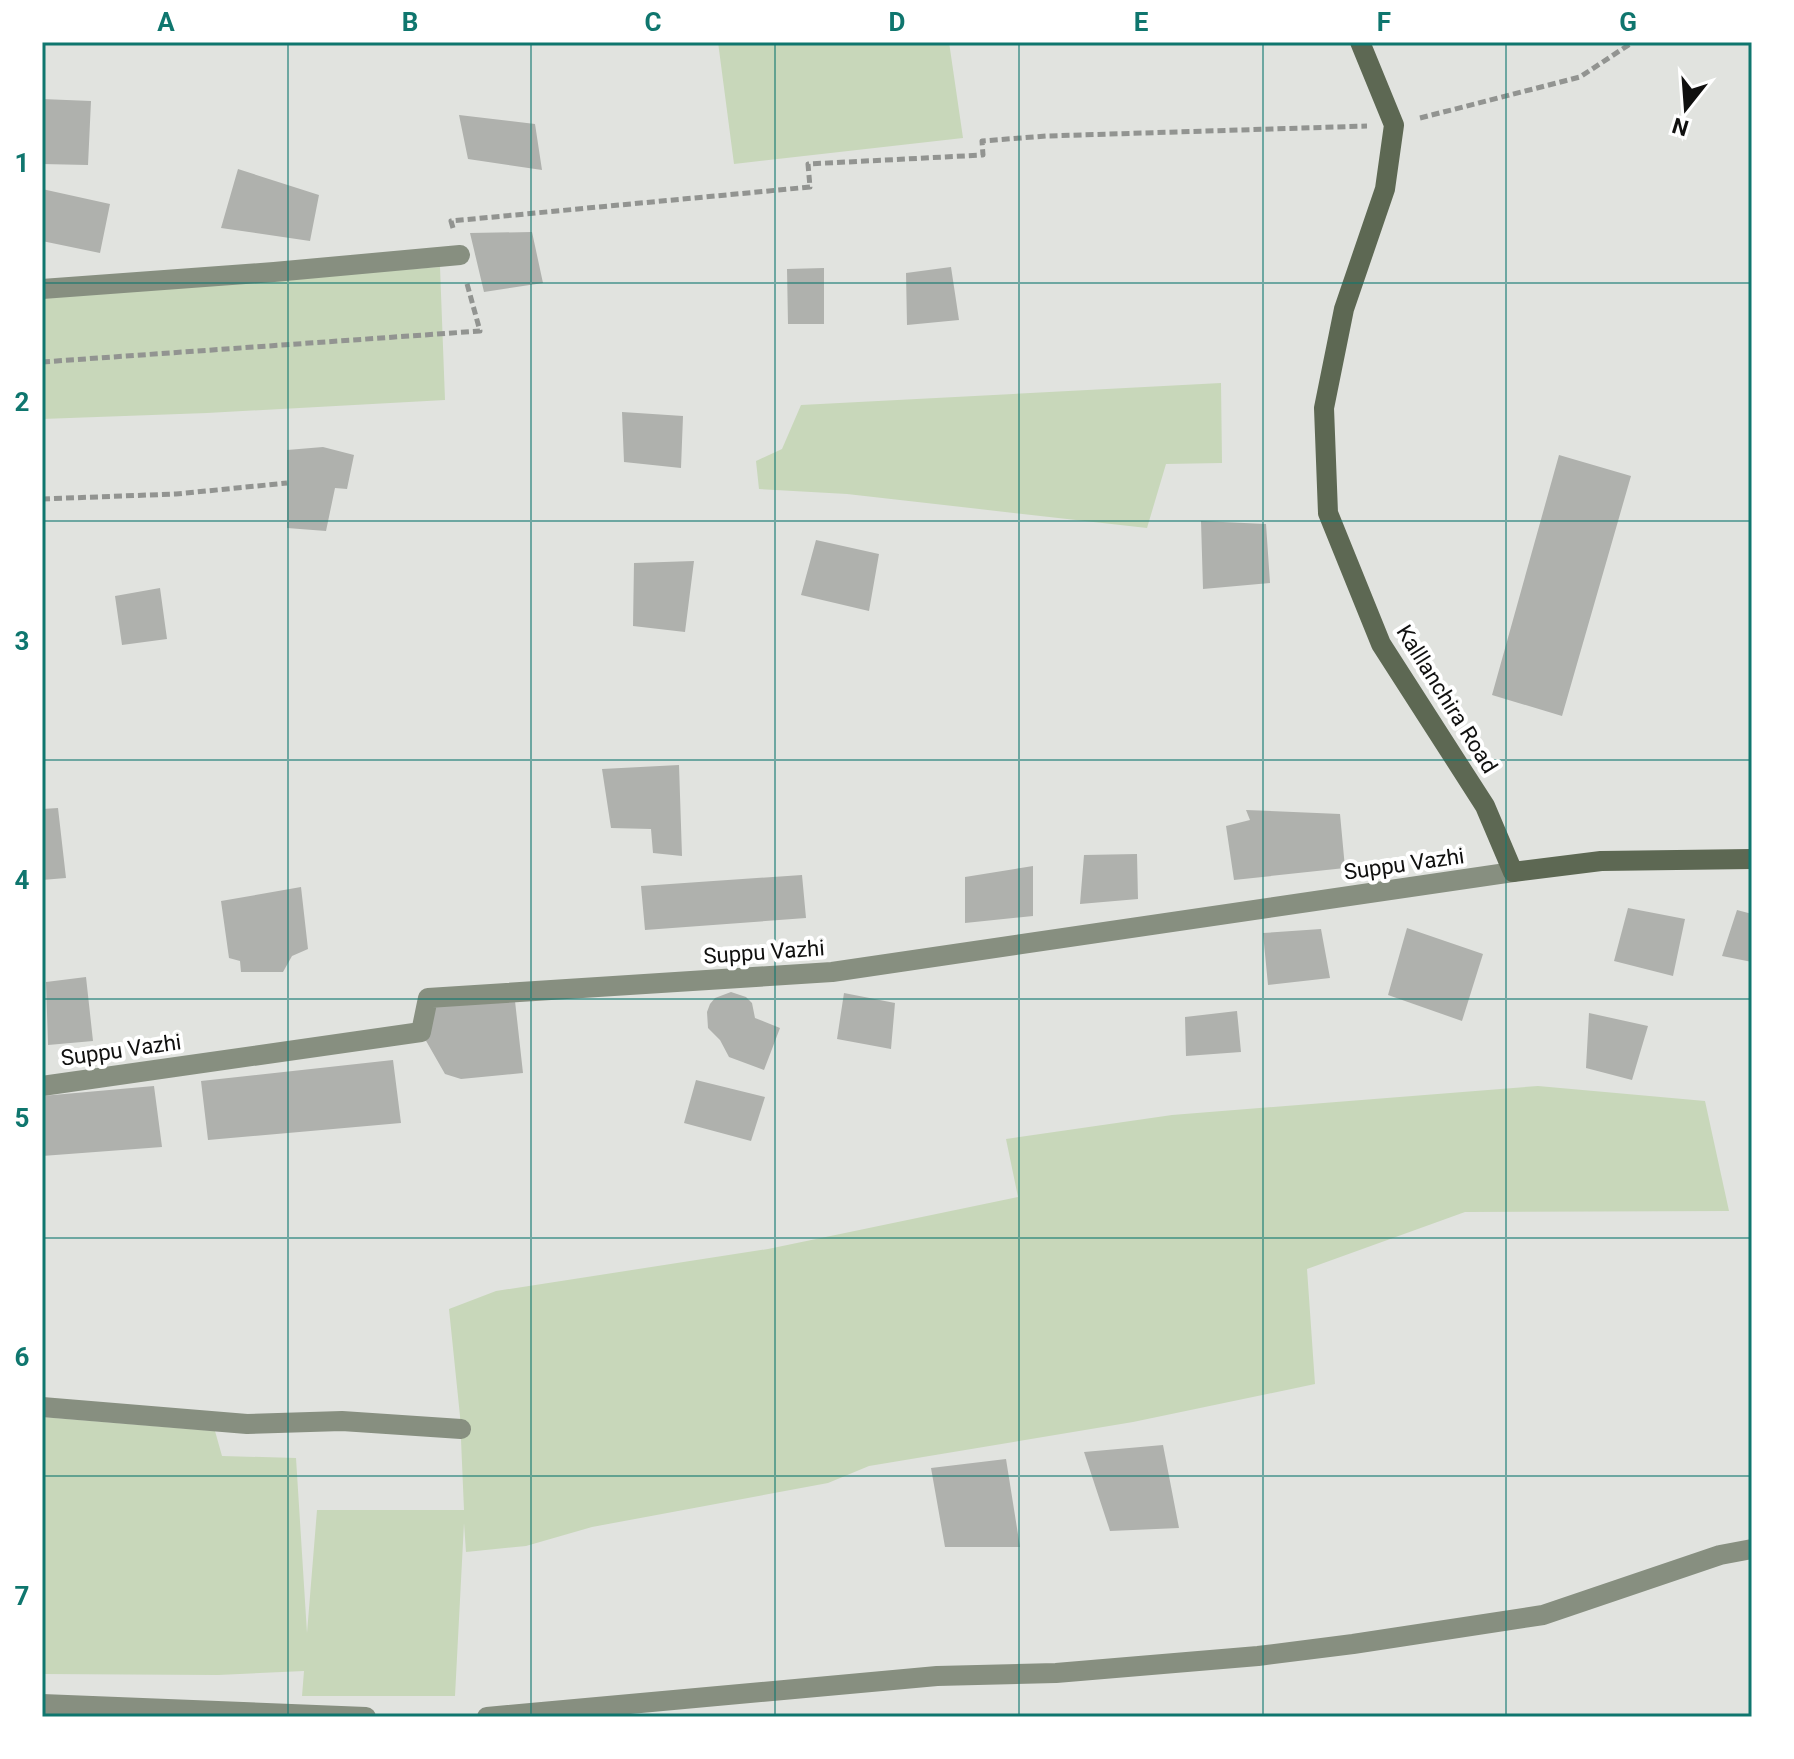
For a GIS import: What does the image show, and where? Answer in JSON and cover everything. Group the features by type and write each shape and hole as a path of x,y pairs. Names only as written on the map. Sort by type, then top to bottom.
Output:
{"street":[{"path":"1360,42 1394,125"},
{"name":"Kalllanchira Road","path":"1394,125 1385,189 1344,309 1324,408 1328,513 1381,644 1485,806 1513,872"},
{"path":"42,289 460,255"},
{"path":"1513,872 1601,861 1752,859"},
{"name":"Suppu Vazhi","path":"42,1086 421,1032 428,998 832,972 1513,872"},
{"path":"42,1407 247,1424 342,1421 461,1429"},
{"path":"487,1717 937,1676 1072,1672 1337,1646 1543,1615 1720,1555 1752,1549"},
{"path":"42,1704 366,1717"}],"path":[{"path":"42,362 480,331 451,221 810,187 808,164 983,155 982,141 1046,136 1394,125 1580,77 1633,42"},
{"path":"42,499 176,494 287,483"}],"green space":[{"path":"718,42 949,42 963,138 734,164"},
{"path":"440,267 445,400 42,419 42,296"},
{"path":"1221,383 1222,463 1166,464 1147,528 847,494 759,489 756,461 782,449 801,405"},
{"path":"1538,1086 1705,1101 1729,1211 1465,1212 1307,1269 1315,1384 1133,1422 869,1466 828,1483 592,1527 526,1546 466,1552 464,1523 455,1696 302,1696 304,1671 218,1675 42,1674 42,1417 215,1431 222,1456 296,1458 307,1633 317,1510 464,1510 460,1416 449,1309 496,1291 768,1249 1018,1197 1006,1139 1172,1115"}],"building":[{"path":"42,99 91,101 88,165 42,164"},
{"path":"459,115 535,124 542,170 468,159"},
{"path":"238,169 319,195 310,241 221,228"},
{"path":"42,189 110,204 100,253 42,241"},
{"path":"532,232 543,283 484,292 470,233"},
{"path":"951,267 959,320 907,325 906,273"},
{"path":"824,268 824,324 788,324 787,269"},
{"path":"622,412 683,416 681,468 624,462"},
{"path":"323,447 354,455 347,489 335,488 326,531 287,528 287,450"},
{"path":"1559,455 1631,476 1562,716 1492,695"},
{"path":"1201,521 1266,524 1270,583 1203,589"},
{"path":"816,540 879,554 869,611 801,595"},
{"path":"694,561 685,632 633,626 634,563"},
{"path":"160,588 167,639 122,645 115,596"},
{"path":"679,765 682,856 653,853 651,829 611,828 602,769"},
{"path":"58,808 66,878 42,880 42,809"},
{"path":"1246,810 1340,814 1345,868 1234,880 1226,826 1250,820"},
{"path":"1137,854 1138,899 1080,904 1084,855"},
{"path":"1033,866 1033,916 965,923 965,877"},
{"path":"802,875 806,918 645,930 641,886"},
{"path":"301,887 308,949 292,956 283,972 241,972 240,961 229,958 221,901"},
{"path":"1628,908 1685,919 1673,976 1614,961"},
{"path":"1737,910 1752,914 1752,962 1722,956"},
{"path":"1407,928 1483,954 1462,1021 1388,995"},
{"path":"1321,929 1330,978 1268,985 1263,933"},
{"path":"86,977 93,1041 48,1045 46,982"},
{"path":"731,992 746,997 752,1003 755,1018 780,1028 764,1070 729,1057 720,1040 708,1028 710,1004 715,998"},
{"path":"844,993 895,1003 891,1049 837,1039"},
{"path":"428,998 515,1001 523,1073 461,1079 445,1074 421,1032"},
{"path":"1237,1011 1241,1052 1186,1056 1185,1017"},
{"path":"1589,1013 1648,1026 1632,1080 1586,1068"},
{"path":"393,1060 401,1123 208,1140 201,1081"},
{"path":"696,1080 765,1097 751,1141 684,1123"},
{"path":"154,1086 162,1147 42,1156 42,1096"},
{"path":"1163,1445 1179,1528 1110,1531 1084,1452"},
{"path":"1006,1459 1020,1547 945,1547 931,1468"}]}
